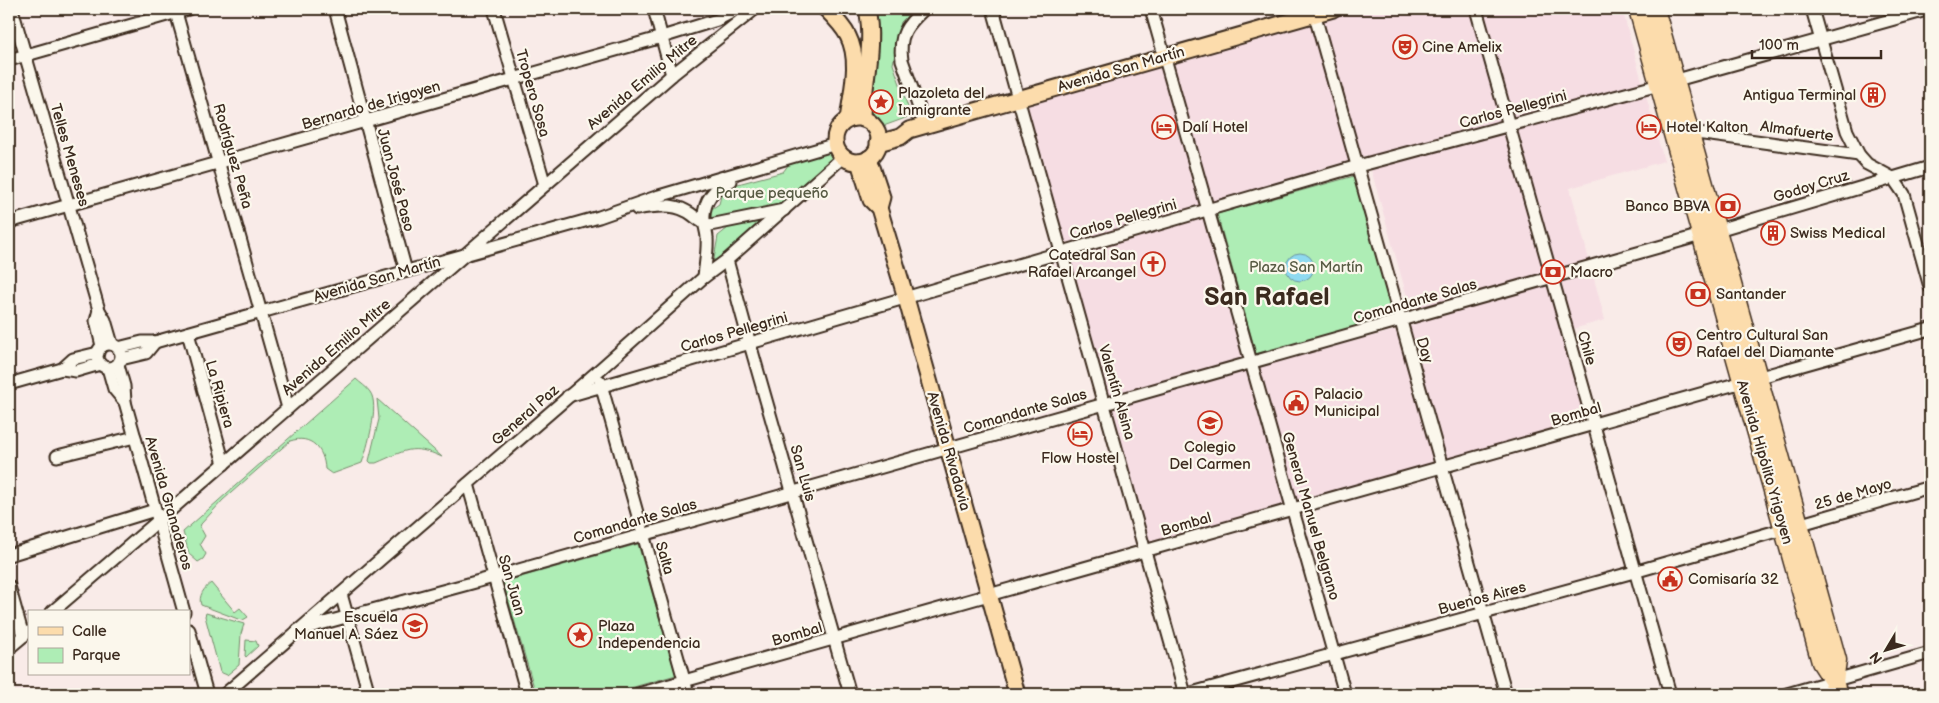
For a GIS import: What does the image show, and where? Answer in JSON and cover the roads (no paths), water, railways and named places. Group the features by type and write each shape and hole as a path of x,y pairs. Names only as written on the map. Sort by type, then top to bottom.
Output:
{"highway":[{"name":"Avenida Hipólito Yrigoyen","path":"1638,9 1667,83 1689,132 1709,233"},
{"name":"Avenida Hipólito Yrigoyen","path":"1655,9 1667,83 1791,527 1821,662 1836,688"}],"main road":[{"path":"826,9 848,34 852,45 855,120"},
{"path":"855,120 874,127 878,138 877,149 864,160 853,161 839,150 838,130 855,120 863,95 870,50 867,9"},
{"name":"Avenida San Martín","path":"878,138 900,137 909,130 925,125 1165,57 1314,11 1333,9"},
{"name":"Avenida Rivadavia","path":"864,160 882,197 879,208 1017,694"}],"street":[{"name":"Telles Meneses","path":"12,9 99,310 96,321 110,356"},
{"path":"9,60 176,10 188,9"},
{"name":"Juan José Paso","path":"334,9 406,271"},
{"name":"Tropero Sosa","path":"494,9 544,186"},
{"path":"654,9 672,75"},
{"name":"Bernardo de Irigoyen","path":"9,222 662,37 718,20 738,9"},
{"name":"Avenida Emilio Mitre","path":"54,610 157,516 224,464 672,75 755,9"},
{"path":"924,9 908,24 903,33 901,51 925,125"},
{"name":"Valentín Alsina","path":"993,9 1187,694"},
{"name":"General Manuel Belgrano","path":"1151,9 1345,694"},
{"name":"Chile","path":"1476,9 1670,694"},
{"path":"1812,9 1847,131 1859,155 1867,164 1893,178 1904,194 1930,288"},
{"name":"Carlos Pellegrini","path":"568,396 1358,166 1667,83 1930,9"},
{"name":"Rodríguez Peña","path":"176,10 288,408"},
{"name":"Day","path":"1314,11 1506,694"},
{"name":"Almafuerte","path":"1689,132 1859,155"},
{"name":"Avenida San Martín","path":"9,384 62,369 76,370 142,342 155,342 188,333 599,217 660,196 784,159 839,150"},
{"name":"General Paz","path":"225,694 704,277 728,260 786,210 839,150"},
{"path":"704,277 707,240 704,224 705,208 716,188 723,183 774,169 784,159"},
{"name":"Godoy Cruz","path":"1709,233 1930,167"},
{"name":"Avenida San Martín","path":"599,217 647,207 676,207 687,211 704,224"},
{"path":"704,224 717,224 786,210"},
{"name":"Comandante Salas","path":"298,630 494,577 1709,233"},
{"name":"San Luis","path":"728,260 750,344 850,694"},
{"name":"Bombal","path":"638,694 1930,330"},
{"name":"La Ripiera","path":"188,333 224,464"},
{"name":"Avenida Granaderos","path":"110,356 124,386 125,402 183,610"},
{"name":"Salta","path":"597,372 688,694"},
{"path":"57,456 135,437"},
{"name":"San Juan","path":"468,484 527,694"},
{"name":"25 de Mayo","path":"1791,527 1930,487"},
{"path":"9,555 157,516"},
{"name":"Buenos Aires","path":"1187,694 1634,572 1791,527"},
{"path":"9,586 26,634 9,648"},
{"path":"340,594 348,616 369,694"},
{"path":"190,634 207,694"},
{"path":"1787,694 1836,688 1930,654"}],"water":[{"path":"1300,253 1310,257 1314,267 1310,277 1300,281 1290,277 1286,267 1290,257"}],"place":[{"name":"Cine Amelix","path":"1405,47"},
{"name":"Antigua Terminal","path":"1873,95"},
{"name":"Plazoleta del Inmigrante","path":"881,102"},
{"name":"Dalí Hotel","path":"1164,127"},
{"name":"Hotel Kalton","path":"1649,127"},
{"name":"Banco BBVA","path":"1728,206"},
{"name":"Swiss Medical","path":"1773,233"},
{"name":"Catedral San Rafael Arcangel","path":"1153,264"},
{"name":"Macro","path":"1553,272"},
{"name":"Santander","path":"1698,294"},
{"name":"Centro Cultural San Rafael del Diamante","path":"1679,344"},
{"name":"Palacio Municipal","path":"1296,403"},
{"name":"Colegio Del Carmen","path":"1210,423"},
{"name":"Flow Hostel","path":"1080,434"},
{"name":"Comisaría 32","path":"1670,579"},
{"name":"Escuela Manuel A. Sáez","path":"415,626"},
{"name":"Plaza Independencia","path":"580,635"}],"district":[{"name":"San Rafael","path":"1267,296"}],"park label":[{"name":"Parque pequeño","path":"772,193"},
{"name":"Plaza San Martín","path":"1306,267"}]}
